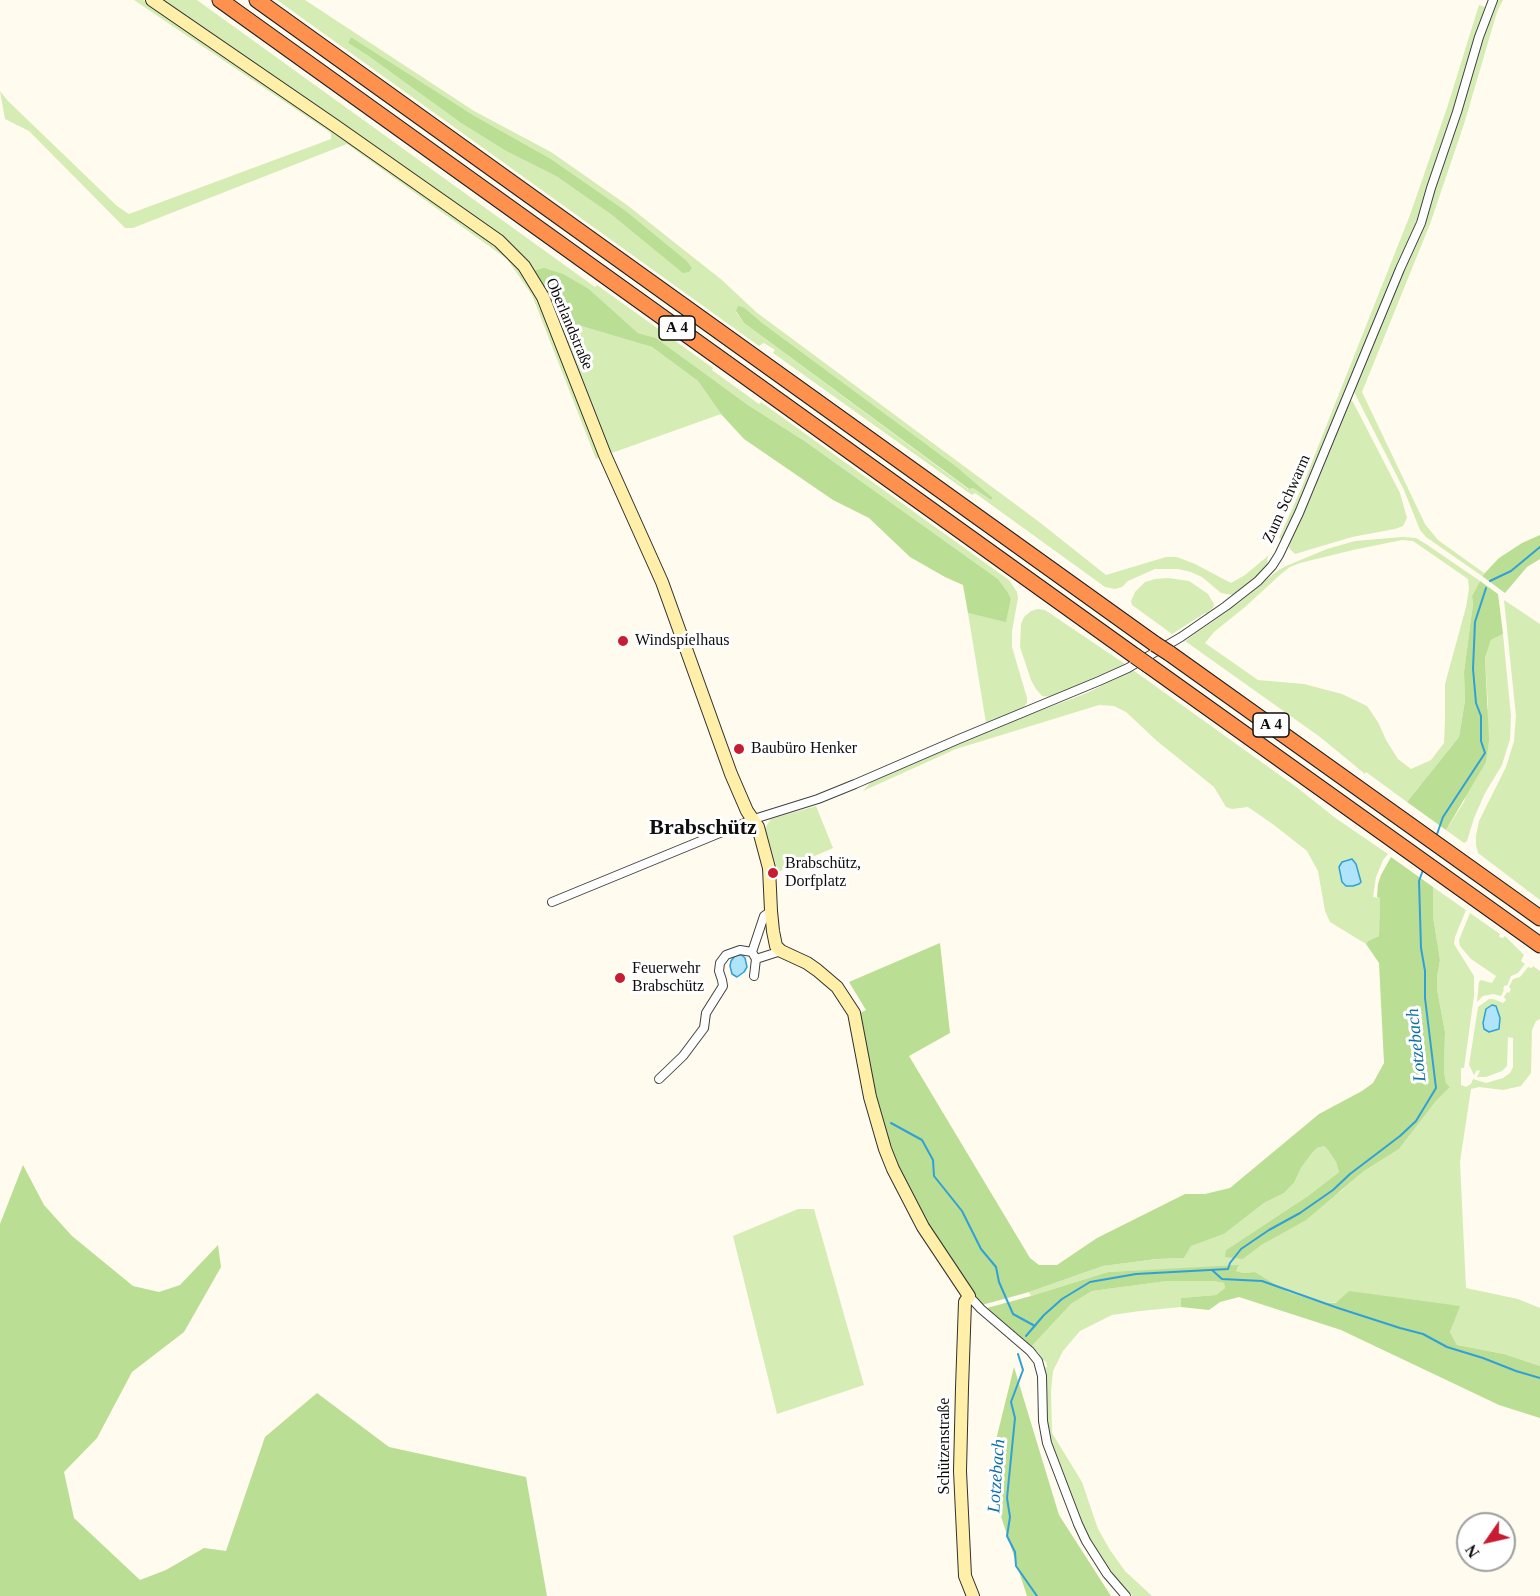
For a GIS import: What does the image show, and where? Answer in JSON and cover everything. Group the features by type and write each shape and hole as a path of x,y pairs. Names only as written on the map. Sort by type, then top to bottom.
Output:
{"highway":[{"name":"A 4","path":"220,0 1540,945"},
{"name":"A 4","path":"257,0 1540,918"}],"street":[{"name":"Oberlandstraße","path":"152,0 487,232 524,266 543,297 605,455 662,582 731,774 747,811 758,827 769,868 772,931 776,946 781,951"},
{"name":"Zum Schwarm","path":"552,902 754,819 818,799 966,735 1073,693 1118,672 1172,642 1244,592 1265,573 1279,555 1299,513 1421,223 1492,0"},
{"path":"754,976 754,955 764,916 771,911"},
{"path":"659,1079 683,1056 704,1028 706,1013 723,986 719,971 720,963 726,955 740,950 754,955 781,951 817,970 837,987 854,1013 870,1097 893,1170 923,1227 969,1296 1038,1361 1042,1376 1044,1433 1051,1453 1086,1541 1107,1574 1126,1596"},
{"name":"Schützenstraße","path":"969,1296 965,1302 960,1471 965,1576 973,1596"}],"green space":[{"path":"134,0 143,0 331,127 508,255 532,285 602,456 596,459 532,295 507,259 347,144 133,228 125,228 29,131 5,119 0,91 117,206 129,214 331,139 331,133"},
{"path":"160,0 197,0 595,287 597,285 759,404 761,402 1009,580 1018,598 1012,631 1012,647 1027,698 1027,703 1023,708 986,723 968,613 1006,621 1011,599 998,579 656,338 638,333 589,289 533,271"},
{"path":"277,0 305,0 474,111 551,152 627,205 722,280 756,312 1038,521 1106,575 1166,557 1177,557 1231,583 1245,575 1269,555 1267,566 1255,579 1233,595 1221,593 1202,577 1178,569 1155,569 1128,581 1122,587 1115,589 1105,587 975,493 972,495 773,353 775,350 764,343 759,346","holes":["351,37 473,115 551,159 626,211 687,261 692,268 556,176 506,151 461,123 348,43","745,308 957,467 993,498 991,500 973,488 968,489 744,323 736,312"]},
{"path":"1495,0 1503,0 1497,12 1464,124 1430,224 1362,392 1425,524 1438,540 1484,573 1482,576 1426,537 1420,530 1404,490 1353,390 1423,225"},
{"path":"1479,5 1485,7 1417,219 1283,540 1279,538 1302,487 1410,215"},
{"path":"351,37 473,115 551,159 626,211 687,261 692,268 689,272 683,273 611,214 556,176 506,151 461,123 348,43"},
{"path":"544,268 563,274 589,289 638,333 656,338 998,579 1011,599 1006,622 968,613 963,585 910,557 869,518 833,500 744,439 721,414 698,381 652,347 571,323 553,312 533,271"},
{"path":"738,306 745,308 957,467 993,498 991,500 973,488 969,489 744,323 736,311"},
{"path":"553,312 571,323 652,347 698,381 721,414 609,454"},
{"path":"1349,399 1353,402 1400,493 1407,518 1403,526 1395,529 1352,537 1295,554 1289,548 1290,542"},
{"path":"1540,535 1540,559 1527,567 1505,593 1482,576 1499,558 1522,543"},
{"path":"1416,538 1480,581 1472,596 1473,604 1464,672 1465,701 1459,737 1407,802 1366,772 1365,774 1320,737 1185,641 1240,602 1277,571 1327,549 1355,541","holes":["1402,540 1413,541 1468,579 1469,589 1445,684 1444,743 1431,760 1411,769 1398,759 1367,706 1342,694 1304,684 1258,680 1205,643 1214,632 1290,567 1353,550"]},
{"path":"1168,578 1189,581 1208,594 1214,604 1207,613 1172,634 1132,605 1131,601 1135,592 1145,582"},
{"path":"1480,581 1498,594 1503,634 1491,640 1485,658 1489,740 1486,762 1446,830 1407,802 1459,737 1465,701 1464,672 1473,604 1472,596"},
{"path":"1504,600 1540,624 1540,900 1478,853 1476,845 1479,821 1506,767 1514,741 1516,716"},
{"path":"1038,609 1045,610 1125,664 1051,697 1042,696 1031,680 1020,647 1021,624 1024,617"},
{"path":"1503,634 1511,716 1510,739 1502,765 1485,793 1467,841 1464,843 1446,830 1464,802 1488,707 1485,658 1491,640"},
{"path":"1133,670 1388,854 1376,877 1373,897 1380,898 1379,936 1366,944 1330,922 1325,911 1318,871 1307,851 1248,807 1232,809 1226,807 1214,787 1157,741 1126,712 1114,706 1099,705 956,749 863,791 872,781 955,743 1087,693"},
{"path":"816,806 833,848 778,872 765,828 771,819"},
{"path":"1391,857 1433,887 1433,916 1440,960 1437,989 1445,1032 1444,1071 1446,1083 1450,1087 1436,1101 1399,1149 1364,1171 1306,1220 1263,1244 1243,1259 1225,1257 1226,1250 1308,1196 1339,1172 1336,1162 1324,1146 1312,1153 1294,1183 1284,1193 1264,1203 1224,1234 1191,1246 1184,1258 1103,1266 1029,1292 982,1305 947,1257 895,1167 879,1115 858,1014 866,1010 849,982 940,943 950,1033 909,1056 1030,1258 1039,1265 1057,1265 1097,1238 1185,1194 1205,1194 1230,1188 1319,1114 1373,1083 1384,1063 1379,963 1366,944 1379,936 1378,884"},
{"path":"1433,887 1466,910 1454,944 1474,976 1474,996 1464,1068 1461,1068 1461,1085 1466,1087 1473,1079 1486,1083 1503,1078 1510,1073 1513,1067 1513,1038 1508,1037 1507,1066 1502,1071 1486,1077 1477,1077 1480,1071 1477,1070 1474,1075 1469,1065 1478,1007 1489,999 1503,1003 1506,1000 1504,997 1511,989 1509,987 1513,979 1520,977 1528,967 1533,966 1540,971 1540,1019 1536,1021 1532,1030 1531,1073 1521,1086 1503,1090 1479,1087 1471,1089 1460,1162 1466,1288 1518,1299 1540,1308 1540,1366 1504,1354 1457,1345 1450,1332 1459,1306 1319,1302 1288,1292 1255,1272 1236,1271 1239,1266 1108,1272 1031,1296 1029,1292 1103,1266 1184,1258 1190,1246 1224,1234 1264,1203 1284,1193 1294,1183 1312,1153 1324,1146 1336,1162 1339,1172 1308,1196 1226,1250 1243,1259 1341,1191 1364,1171 1399,1149 1436,1101 1450,1087 1446,1083 1444,1071 1445,1032 1437,989 1440,960 1433,916"},
{"path":"1470,913 1500,934 1499,937 1505,936 1524,955 1521,961 1525,964 1518,973 1511,976 1501,996 1493,994 1483,996 1477,1002 1479,982 1481,980 1492,983 1496,976 1471,959 1460,946 1459,940"},
{"path":"23,1165 44,1205 72,1236 133,1286 159,1292 180,1285 218,1245 221,1267 184,1332 132,1372 97,1438 64,1472 74,1518 140,1580 166,1570 204,1548 226,1551 265,1437 317,1393 389,1447 526,1477 547,1596 0,1596 0,1224"},
{"path":"798,1209 814,1209 864,1385 777,1414 733,1236"},
{"path":"1239,1265 1236,1271 1255,1272 1288,1292 1319,1302 1336,1303 1349,1291 1460,1306 1450,1332 1457,1345 1504,1354 1540,1366 1540,1418 1499,1405 1341,1330 1239,1297 1220,1302 1209,1310 1181,1307 1181,1298 1216,1295 1225,1288 1224,1283 1167,1281 1092,1291 1071,1304 1030,1348 987,1308 1108,1272"},
{"path":"1166,1281 1213,1281 1224,1283 1225,1288 1216,1295 1181,1298 1181,1307 1112,1315 1080,1331 1063,1351 1053,1371 1052,1433 1082,1482 1098,1529 1110,1550 1125,1571 1152,1596 1133,1596 1108,1569 1088,1539 1050,1441 1046,1418 1047,1393 1044,1368 1047,1367 1046,1362 1037,1351 1034,1352 1030,1348 1071,1304 1092,1291"},
{"path":"1014,1367 1059,1515 1111,1596 1027,1596 996,1501 996,1440"}],"water":[{"path":"1352,859 1356,864 1361,882 1353,886 1346,886 1342,882 1339,867 1342,862"},
{"path":"742,955 747,967 737,977 732,974 731,961 735,956"},
{"path":"1492,1005 1496,1006 1500,1018 1499,1029 1489,1032 1484,1029 1483,1023 1486,1009"}],"waterway":[{"name":"Lotzebach","path":"1490,581 1511,571 1540,547"},
{"name":"Lotzebach","path":"1436,837 1443,817 1485,753 1481,741 1481,716 1476,703 1473,669 1475,622 1486,588"},
{"name":"Lotzebach","path":"1026,1336 1062,1299 1090,1282 1136,1274 1228,1269 1241,1249 1333,1190 1416,1121 1436,1088 1421,948 1419,881 1423,870"},
{"path":"891,1123 922,1140 933,1160 934,1176 962,1211 981,1249 996,1267 999,1282 1013,1314 1035,1326"},
{"path":"1212,1270 1222,1279 1262,1281 1338,1308 1423,1334 1447,1347 1540,1378"},
{"name":"Lotzebach","path":"1018,1354 1023,1370 1011,1402 1015,1418 1007,1498 1010,1517 1007,1536 1015,1552 1016,1566 1037,1596"}],"place":[{"name":"Windspielhaus","path":"623,641"},
{"name":"Baubüro Henker","path":"739,749"},
{"name":"Brabschütz, Dorfplatz","path":"773,873"},
{"name":"Feuerwehr Brabschütz","path":"620,978"}],"district":[{"name":"Brabschütz","path":"703,828"}]}
